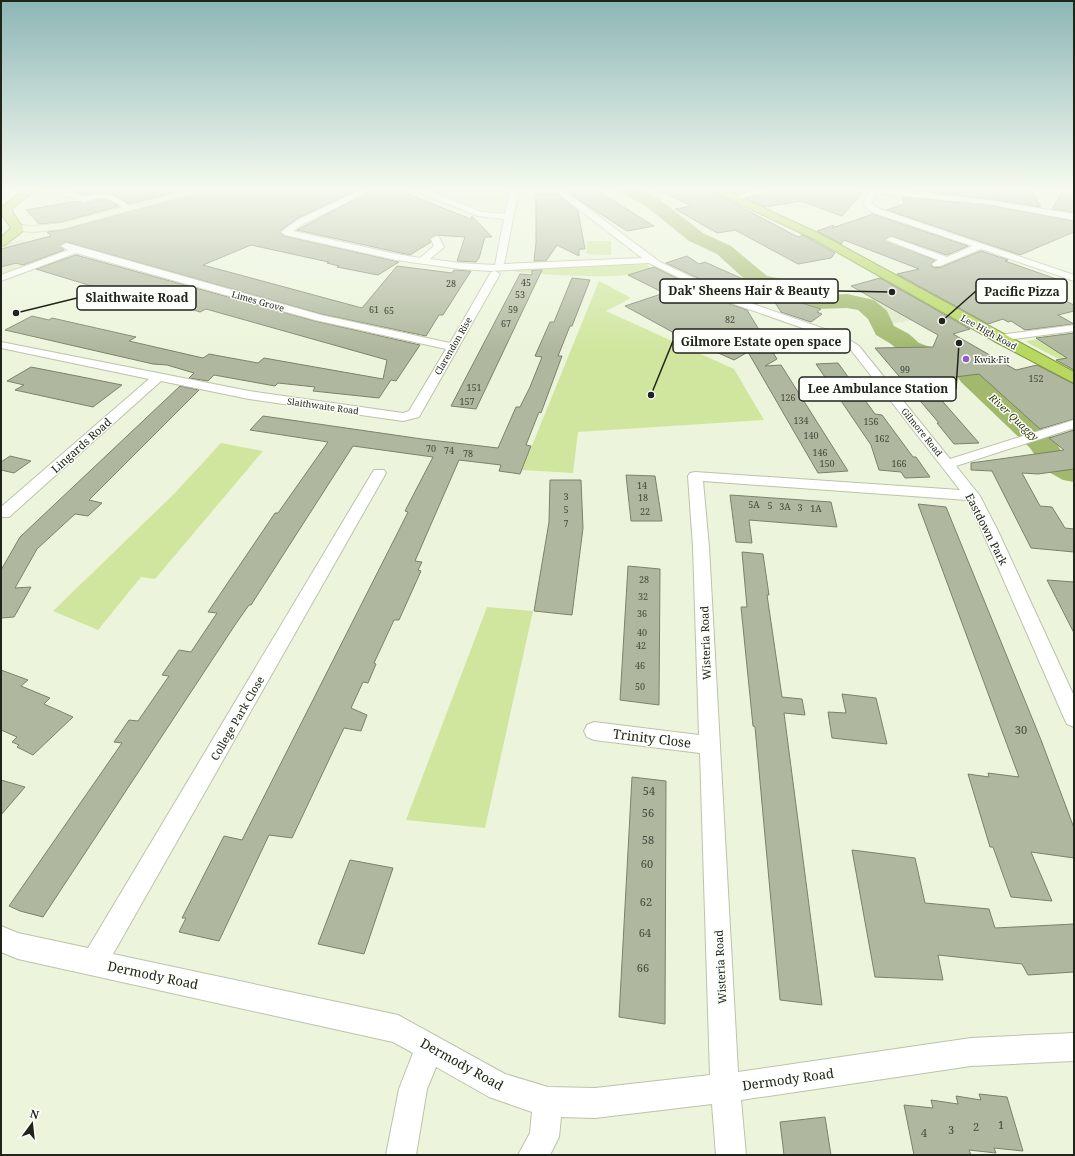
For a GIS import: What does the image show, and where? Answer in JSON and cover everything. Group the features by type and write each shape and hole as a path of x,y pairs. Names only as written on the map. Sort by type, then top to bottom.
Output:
{"highway":[{"name":"Lee High Road","path":"827,242 1074,378"}],"street":[{"path":"324,242 422,261 497,271 650,260"},
{"path":"422,261 439,247 437,242"},
{"name":"Clarendon Rise","path":"410,416 414,414 420,405 497,271 504,242"},
{"name":"Gilmore Road","path":"626,242 650,260 735,301 808,325 848,343 863,358 948,464"},
{"path":"896,242 946,260"},
{"path":"969,242 1074,278"},
{"name":"Limes Grove","path":"66,246 319,318 452,347"},
{"path":"931,266 980,246"},
{"path":"1,278 76,250"},
{"path":"999,338 1074,328"},
{"name":"Slaithwaite Road","path":"1,345 158,377 293,402 402,417 410,416"},
{"name":"Lingards Road","path":"2,513 158,377"},
{"path":"948,464 1074,424"},
{"name":"Eastdown Park","path":"948,464 972,496 991,533 1074,718"},
{"name":"College Park Close","path":"94,962 379,474"},
{"name":"Wisteria Road","path":"731,1155 725,1088 701,547 695,476 972,496"},
{"name":"Trinity Close","path":"594,731 709,745"},
{"name":"Dermody Road","path":"1,939 18,946 398,1029 500,1087 548,1102 595,1103 725,1088 971,1052 1074,1047"},
{"path":"401,1155 413,1088 430,1047"},
{"path":"533,1155 544,1137 548,1102"}],"shaded area":[{"path":"13,242 28,242 62,252 1,274 1,245"},
{"path":"867,298 880,298 938,315 886,325 882,314 871,305 859,300"}],"green space":[{"path":"587,242 611,242 611,255 586,254"},
{"path":"645,262 650,268 617,276 527,273 507,269"},
{"path":"599,281 631,298 606,311 734,369 764,420 578,432 573,473 522,470"},
{"path":"1049,338 1074,362 1074,367 1026,341"},
{"path":"221,443 263,451 155,579 141,577 98,630 53,611 174,494"},
{"path":"487,607 533,611 485,828 406,820"}],"building":[{"path":"28,242 311,242 399,262 378,275 337,267 339,266 327,263 329,262 251,245 203,265 362,308 397,266 452,273 454,270 471,271 443,315 439,315 426,336 321,314 66,242 60,246 64,250 23,265 16,263 1,267 1,249"},
{"path":"351,242 431,242 410,255"},
{"path":"463,242 484,242 479,258 476,262 457,261"},
{"path":"536,242 584,242 585,249 579,249 579,256 557,245 546,261 534,261"},
{"path":"757,242 815,242 835,253 831,258 798,264"},
{"path":"849,242 890,242 935,260 931,264 934,268 941,267 981,251 1008,260 1005,261 1065,282 1045,291 1074,305 1074,311 1058,315 1074,324 1025,330 1011,321 1008,322 1003,319 988,324 897,274 919,269"},
{"path":"909,242 956,242 968,246 947,255"},
{"path":"981,242 1051,242 1020,255"},
{"path":"76,255 315,321 420,345 396,381 391,380 379,398 313,391 315,387 278,383 275,386 214,375 208,381 189,378 194,373 167,365 153,364 5,330 32,316 49,320 52,318 136,337 129,341 203,358 209,354 258,363 264,358 383,379 387,360 206,309 200,312 125,289 121,291 102,286 98,288 36,269"},
{"path":"687,256 699,264 705,262 774,293 772,294 821,309 817,312 822,314 811,322 781,312 770,295 757,304 740,298 666,263"},
{"path":"654,267 730,304 747,310 777,359 765,366 781,365 848,471 818,473 748,352 734,360 676,334 625,306 664,293 628,275"},
{"path":"532,270 542,270 476,409 451,406 520,274 532,275"},
{"path":"572,278 590,280 572,326 570,326 558,356 562,356 541,413 539,412 526,445 531,446 520,474 499,471 501,465 459,460 415,561 422,562 418,570 421,571 399,620 394,620 374,663 376,664 368,683 363,682 351,708 367,715 361,731 344,728 292,838 269,835 219,941 179,932 186,918 182,918 224,836 242,840 408,512 405,511 433,457 353,446 251,605 249,605 235,625 43,917 20,911 9,906 122,743 114,742 129,720 138,721 169,676 162,675 179,650 191,652 217,613 208,612 275,513 278,513 328,442 250,430 263,416 422,439 498,448 516,407 520,407 530,387 542,357 535,356 550,322 554,322"},
{"path":"880,278 970,329 953,334 1016,370 1037,365 1074,384 1074,419 1040,429 979,374 931,380 945,395 937,395 979,443 954,444 937,423 939,423 875,348 933,347 938,335 851,286"},
{"path":"1074,333 1074,370 1056,360 1067,358 1036,338"},
{"path":"838,363 875,414 882,415 930,477 905,478 901,472 879,470 871,445 816,364"},
{"path":"31,367 122,385 93,407 15,390 24,385 7,381"},
{"path":"180,386 199,390 89,500 102,503 88,516 75,514 37,549 15,588 31,587 14,617 1,618 1,570 20,537"},
{"path":"1074,430 1074,469 1038,474 1022,473 1040,506 1052,507 1065,528 1074,529 1074,552 1031,548 992,471 971,470 971,463 1064,450 1049,438"},
{"path":"10,456 31,461 14,473 1,470 1,462"},
{"path":"626,475 655,476 662,521 631,521"},
{"path":"550,480 581,480 583,528 572,615 534,611 549,522"},
{"path":"730,495 831,502 837,527 749,520 752,543 736,542"},
{"path":"918,504 946,507 1041,740 1074,828 1074,858 1031,852 1052,901 1011,897 993,847 990,847 968,774 989,777 988,773 1019,777"},
{"path":"742,552 763,554 769,595 767,595 782,697 802,699 805,715 784,713 822,1005 780,1000 755,727 753,726 741,607 747,607"},
{"path":"628,566 660,569 659,705 620,700"},
{"path":"1047,580 1074,582 1074,633"},
{"path":"1,670 28,680 21,686 50,698 44,704 73,717 33,755 17,747 19,745 12,742 17,737 1,730"},
{"path":"842,694 876,698 887,744 832,738 828,712 846,713"},
{"path":"632,777 666,781 665,1024 619,1017"},
{"path":"1,780 25,787 1,815"},
{"path":"852,850 915,858 925,903 989,909 995,928 1074,924 1074,972 1028,975 1022,964 938,955 943,980 875,977"},
{"path":"350,860 393,868 364,954 318,944"},
{"path":"979,1094 1007,1097 1023,1151 994,1148 996,1153 969,1150 971,1155 914,1155 904,1105 933,1108 931,1100 958,1104 956,1096 981,1100"},
{"path":"825,1117 831,1155 784,1155 780,1122"}],"waterway":[{"name":"River Quaggy","path":"707,242 724,250 760,281 790,286 798,289 809,299 816,302 847,301 866,305 879,316 884,330 900,339 910,348 935,357"},
{"name":"River Quaggy","path":"970,376 1044,445 1049,456 1055,463 1074,473"}],"place":[{"name":"Dak' Sheens Hair & Beauty","path":"892,292"},
{"name":"Slaithwaite Road","path":"16,313"},
{"name":"Pacific Pizza","path":"942,321"},
{"name":"Lee Ambulance Station","path":"959,343"},
{"name":"Kwik Fit","path":"966,359"},
{"name":"Gilmore Estate open space","path":"651,395"}]}
